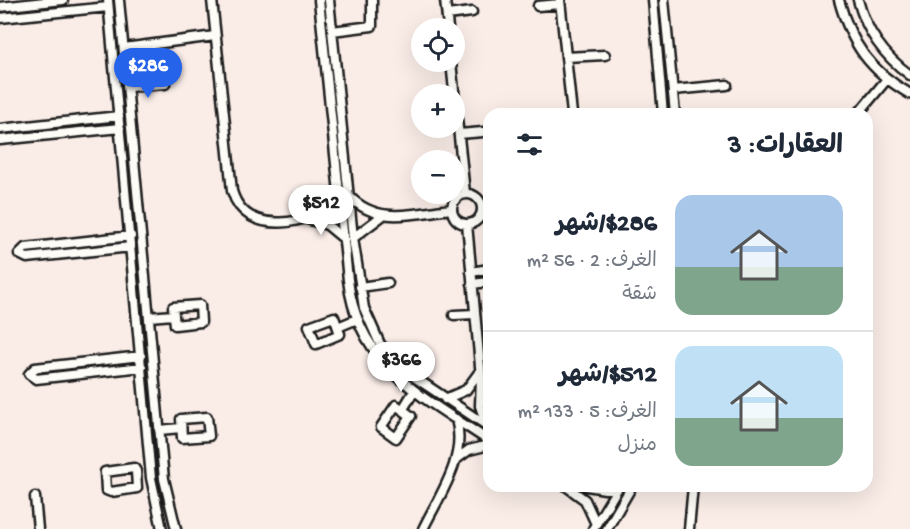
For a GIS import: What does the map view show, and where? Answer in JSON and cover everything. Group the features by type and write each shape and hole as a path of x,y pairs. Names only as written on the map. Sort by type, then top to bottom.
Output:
{"street":[{"path":"63,0 1,7 2,18 108,3 151,478 162,529"},
{"path":"119,0 165,493 176,529"},
{"path":"212,0 232,191 236,202 248,215 263,222 307,219 340,200"},
{"path":"319,0 340,200 369,324 387,352 410,376 483,424"},
{"path":"329,0 349,196 349,289 357,319 381,360 414,391 483,439"},
{"path":"332,31 372,26 372,0"},
{"path":"445,0 447,18"},
{"path":"653,0 662,108"},
{"path":"664,0 674,108"},
{"path":"839,0 851,38 867,60 887,79 910,94"},
{"path":"858,0 871,35 885,52 910,75"},
{"path":"538,6 560,2 571,108"},
{"path":"447,15 472,12"},
{"path":"124,48 215,36"},
{"path":"566,57 605,55"},
{"path":"863,108 887,79"},
{"path":"128,87 165,84"},
{"path":"673,90 727,85"},
{"path":"0,129 119,116"},
{"path":"18,127 19,138"},
{"path":"0,140 120,128"},
{"path":"465,134 483,132"},
{"path":"124,166 136,165"},
{"path":"337,169 346,168"},
{"path":"465,193 476,196 483,204"},
{"path":"349,196 364,209 382,216 451,209"},
{"path":"453,204 451,209 456,220 466,224 480,217 483,210"},
{"path":"349,239 382,216"},
{"path":"307,219 327,225 349,239"},
{"path":"466,224 482,381 480,406 483,414"},
{"path":"130,236 26,248 19,254 23,258 131,247"},
{"path":"62,243 64,254"},
{"path":"471,272 483,270"},
{"path":"360,287 388,283"},
{"path":"472,284 483,283"},
{"path":"454,315 475,314"},
{"path":"149,317 173,315"},
{"path":"338,327 357,319"},
{"path":"141,356 35,368 28,374 33,379 142,367"},
{"path":"77,364 78,374"},
{"path":"445,399 482,381"},
{"path":"403,409 414,391"},
{"path":"423,529 458,459 459,438 456,419"},
{"path":"159,430 181,428"},
{"path":"458,459 469,450 483,445"},
{"path":"138,480 151,478"},
{"path":"578,492 589,505 595,526"},
{"path":"595,526 615,492"},
{"path":"607,529 629,492"},
{"path":"689,529 692,492"},
{"path":"35,497 38,529"}]}
